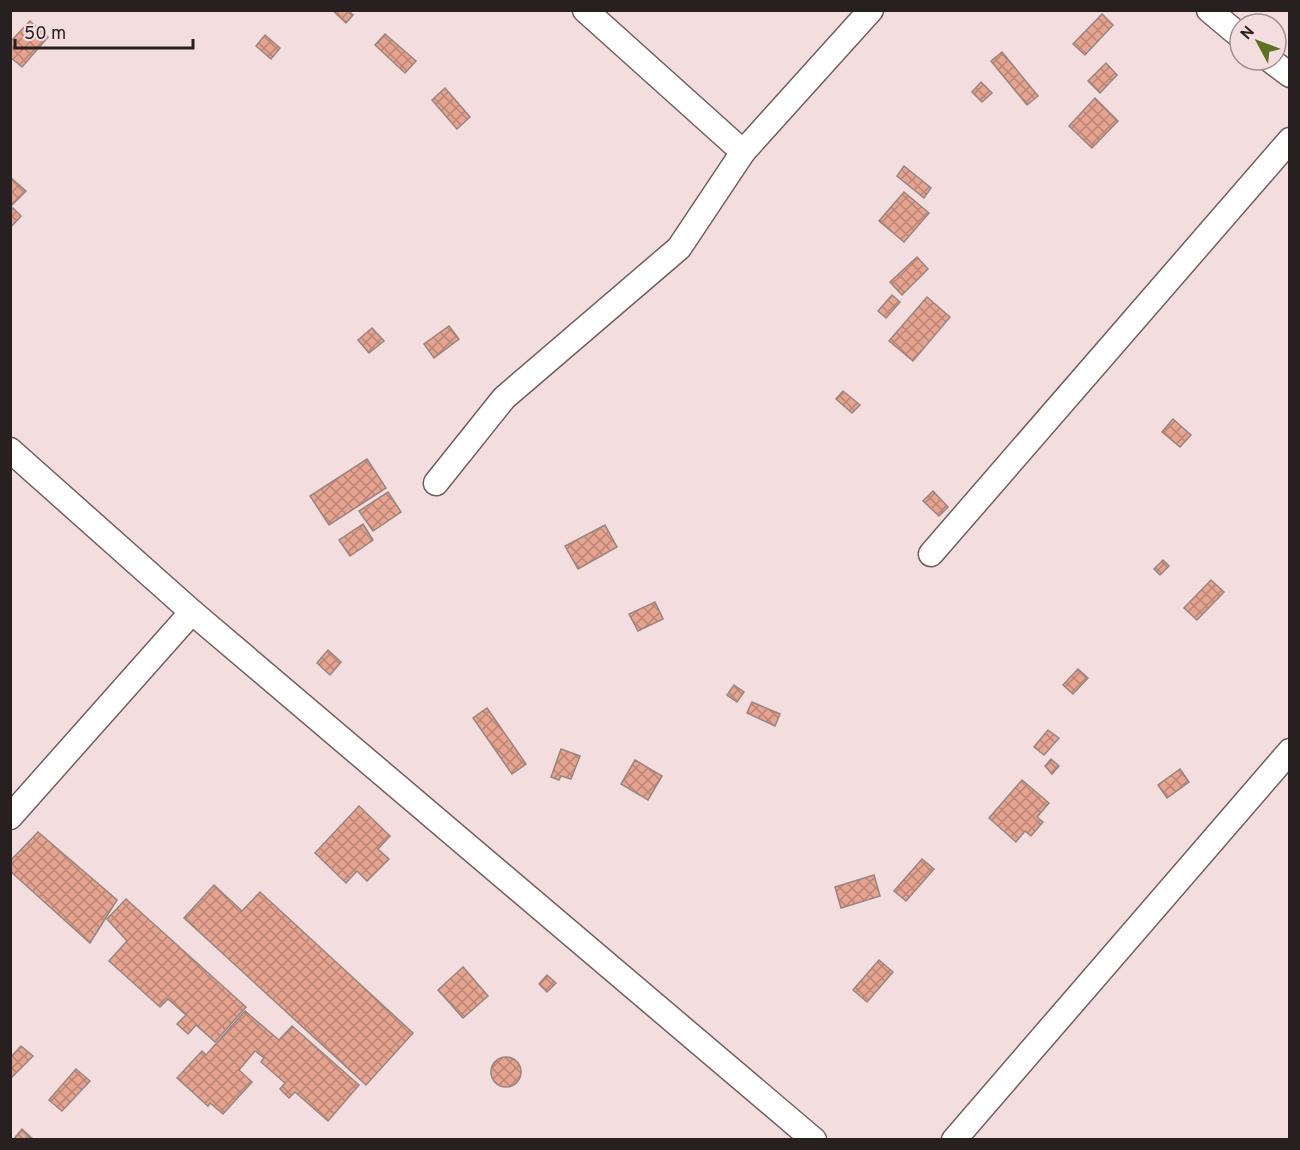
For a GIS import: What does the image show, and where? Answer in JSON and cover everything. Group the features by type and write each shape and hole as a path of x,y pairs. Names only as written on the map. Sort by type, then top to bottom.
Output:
{"street":[{"path":"585,10 743,152"},
{"path":"436,483 504,398 679,248 743,152 871,10"},
{"path":"1209,10 1228,26"},
{"path":"931,554 1290,140"},
{"path":"10,450 192,612 814,1140"},
{"path":"10,817 192,612"},
{"path":"954,1140 1290,751"}],"building":[{"path":"348,10 353,15 346,23 333,11"},
{"path":"1102,14 1113,25 1085,55 1073,44"},
{"path":"30,21 48,37 22,67 10,57 10,42"},
{"path":"385,34 416,61 405,73 375,45"},
{"path":"265,35 280,48 271,59 256,46"},
{"path":"1002,52 1038,96 1027,105 991,61"},
{"path":"1106,63 1117,75 1100,93 1088,81"},
{"path":"981,82 992,93 982,102 972,92"},
{"path":"445,88 470,117 457,129 432,100"},
{"path":"1095,98 1118,121 1092,148 1069,126"},
{"path":"904,166 931,188 924,198 897,176"},
{"path":"10,177 26,191 10,207"},
{"path":"904,192 929,213 904,242 879,221"},
{"path":"13,208 21,216 10,228 10,211"},
{"path":"917,257 928,269 902,295 890,282"},
{"path":"892,295 900,302 886,318 878,311"},
{"path":"927,297 950,317 913,361 889,341"},
{"path":"449,326 459,339 434,358 424,344"},
{"path":"372,328 384,341 369,353 358,340"},
{"path":"843,391 860,405 852,413 836,399"},
{"path":"1173,419 1191,435 1180,447 1162,432"},
{"path":"367,459 386,488 329,525 310,496"},
{"path":"933,491 948,507 939,516 923,501"},
{"path":"388,492 401,512 373,531 359,511"},
{"path":"363,524 373,540 350,556 339,540"},
{"path":"605,525 617,547 578,569 565,546"},
{"path":"1163,560 1169,566 1160,575 1154,569"},
{"path":"1211,580 1224,592 1197,620 1184,608"},
{"path":"655,602 663,619 638,631 629,614"},
{"path":"328,650 341,662 330,675 317,663"},
{"path":"1078,669 1088,678 1073,694 1063,685"},
{"path":"734,685 744,692 737,702 727,695"},
{"path":"752,702 780,714 775,726 747,713"},
{"path":"487,708 526,764 512,774 473,718"},
{"path":"1048,730 1059,738 1044,755 1034,747"},
{"path":"561,749 580,756 571,779 561,776 559,780 551,777"},
{"path":"1051,759 1059,766 1052,774 1045,766"},
{"path":"635,760 662,776 648,800 621,784"},
{"path":"1180,769 1189,782 1167,798 1158,785"},
{"path":"1022,780 1049,803 1037,817 1043,822 1031,836 1025,831 1016,842 989,818"},
{"path":"359,806 390,836 378,849 389,859 367,881 357,871 346,883 315,853"},
{"path":"38,832 117,900 90,943 10,871 10,861"},
{"path":"922,859 934,869 906,901 894,891"},
{"path":"874,875 880,896 841,908 835,887"},
{"path":"214,885 242,911 260,892 413,1033 366,1085 184,918"},
{"path":"126,899 246,1007 215,1042 196,1025 188,1034 177,1024 186,1015 168,999 160,1007 109,961 127,941 107,919"},
{"path":"879,960 893,972 867,1002 853,990"},
{"path":"463,967 488,996 463,1018 438,990"},
{"path":"547,975 556,983 547,992 539,984"},
{"path":"245,1011 279,1040 292,1026 359,1085 328,1121 295,1092 289,1098 280,1089 285,1083 261,1062 264,1058 255,1051 239,1070 252,1082 223,1114 210,1103 208,1106 177,1078 202,1051 206,1055"},
{"path":"21,1046 33,1056 10,1079 10,1058"},
{"path":"506,1057 517,1061 521,1072 517,1083 506,1087 495,1083 491,1072 495,1061"},
{"path":"76,1069 90,1081 62,1111 49,1100"},
{"path":"22,1129 34,1140 13,1140"},
{"path":"22,1130 32,1140 13,1140"}]}
